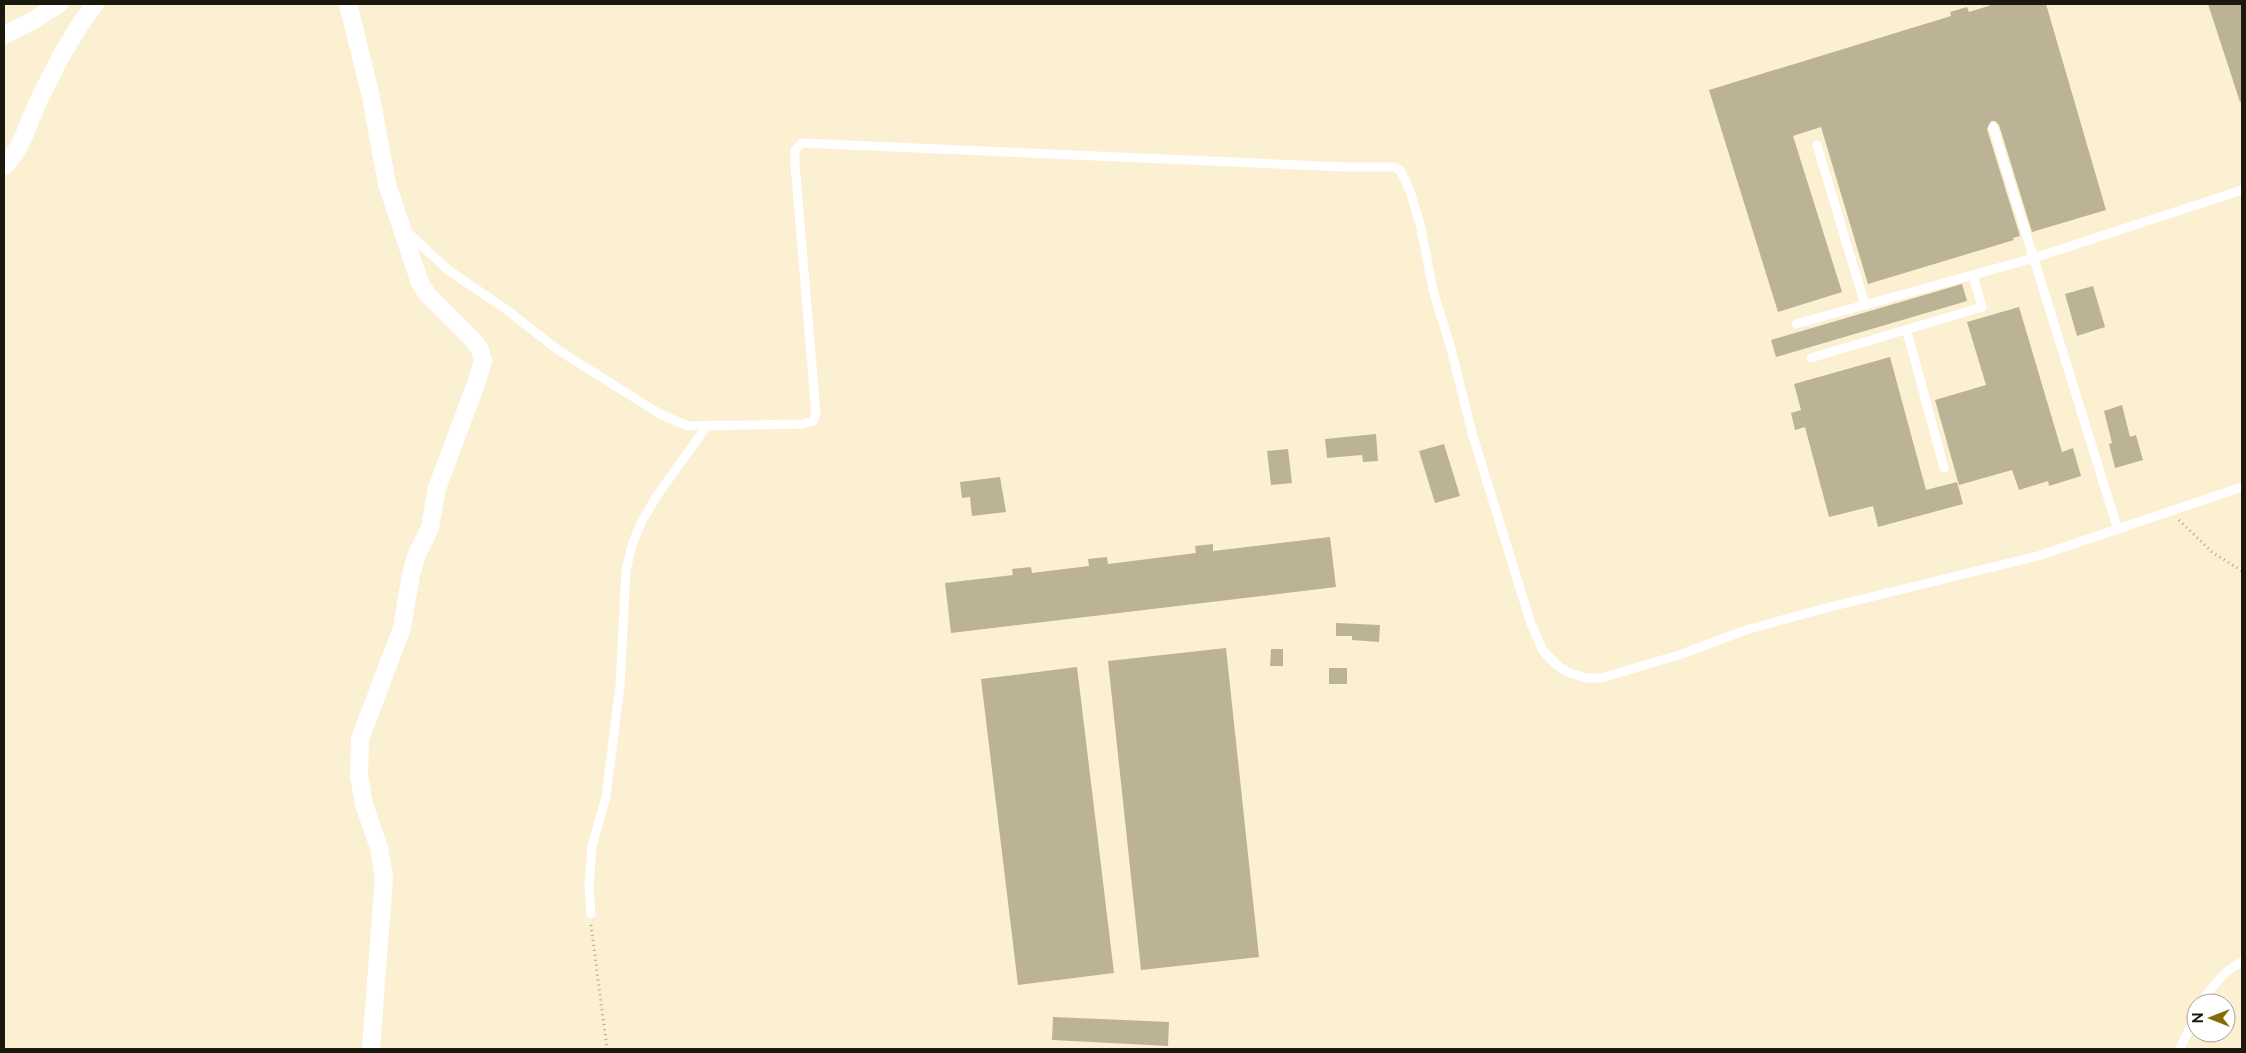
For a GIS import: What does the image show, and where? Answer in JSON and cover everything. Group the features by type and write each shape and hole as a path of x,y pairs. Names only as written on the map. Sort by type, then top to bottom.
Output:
{"street":[{"path":"4,35 32,21 59,4"},
{"path":"4,166 14,155 39,100 94,4"},
{"path":"348,4 371,97 387,184 423,289 480,348 482,360 477,381 437,488 430,528 417,554 411,574 402,628 360,738 358,776 364,804 379,848 384,877 370,1049"}],"lane":[{"path":"1993,127 2118,530"},
{"path":"400,226 448,270 507,310 558,350 606,382 682,424 707,426 809,424 816,418 795,164 796,150 802,143 1345,168 1394,167 1400,170 1410,191 1472,433 1531,624 1543,651 1558,666 1569,673 1587,678 1601,678 1679,655 1746,630 1784,619 1886,592 2038,556 2242,487"},
{"path":"1817,145 1865,304"},
{"path":"1796,324 2034,258 2242,190"},
{"path":"1811,358 1907,331 1982,307 1973,275"},
{"path":"1907,331 1944,468"},
{"path":"591,914 592,846 609,781 620,686 626,570 633,542 642,521 668,480 707,426"},
{"path":"2207,993 2235,966 2242,962"},
{"path":"2180,1049 2186,1036"}],"path":[{"path":"2170,512 2212,552 2242,571"},
{"path":"591,914 607,1049"}],"building":[{"path":"1995,4 2046,4 2106,210 2032,232 1999,125 1995,121 1991,121 1987,129 2020,236 2013,238 2014,240 1868,284 1821,127 1793,136 1842,292 1778,312 1709,90 1951,16 1950,12 1967,7 1969,12"},
{"path":"2208,4 2242,4 2242,101 2240,102"},
{"path":"1962,284 1967,301 1776,357 1771,340"},
{"path":"2093,286 2105,327 2077,336 2065,294"},
{"path":"2019,307 2062,452 2073,448 2081,476 2049,486 2048,481 2019,490 2012,470 1959,485 1935,400 1986,385 1967,322"},
{"path":"1890,357 1926,490 1957,482 1963,504 1878,527 1873,506 1829,517 1805,427 1795,430 1791,413 1801,410 1794,384"},
{"path":"2122,405 2130,437 2136,435 2143,460 2115,468 2109,444 2112,443 2104,411"},
{"path":"1376,434 1378,461 1363,462 1362,455 1327,458 1325,439"},
{"path":"1444,444 1460,496 1435,503 1419,451"},
{"path":"1288,449 1292,483 1271,485 1267,451"},
{"path":"1000,477 1006,512 972,516 970,497 962,498 960,482"},
{"path":"1330,537 1336,587 951,633 945,583 1013,575 1012,569 1031,567 1032,573 1089,566 1088,559 1107,557 1108,564 1196,553 1195,546 1213,544 1213,551"},
{"path":"1336,623 1380,625 1379,642 1352,640 1352,636 1336,636"},
{"path":"1226,648 1259,957 1141,970 1108,661"},
{"path":"1271,649 1283,649 1283,666 1270,666"},
{"path":"1077,667 1114,973 1018,985 981,679"},
{"path":"1329,668 1347,668 1347,684 1329,684"},
{"path":"1053,1017 1169,1022 1168,1046 1052,1040"}]}
